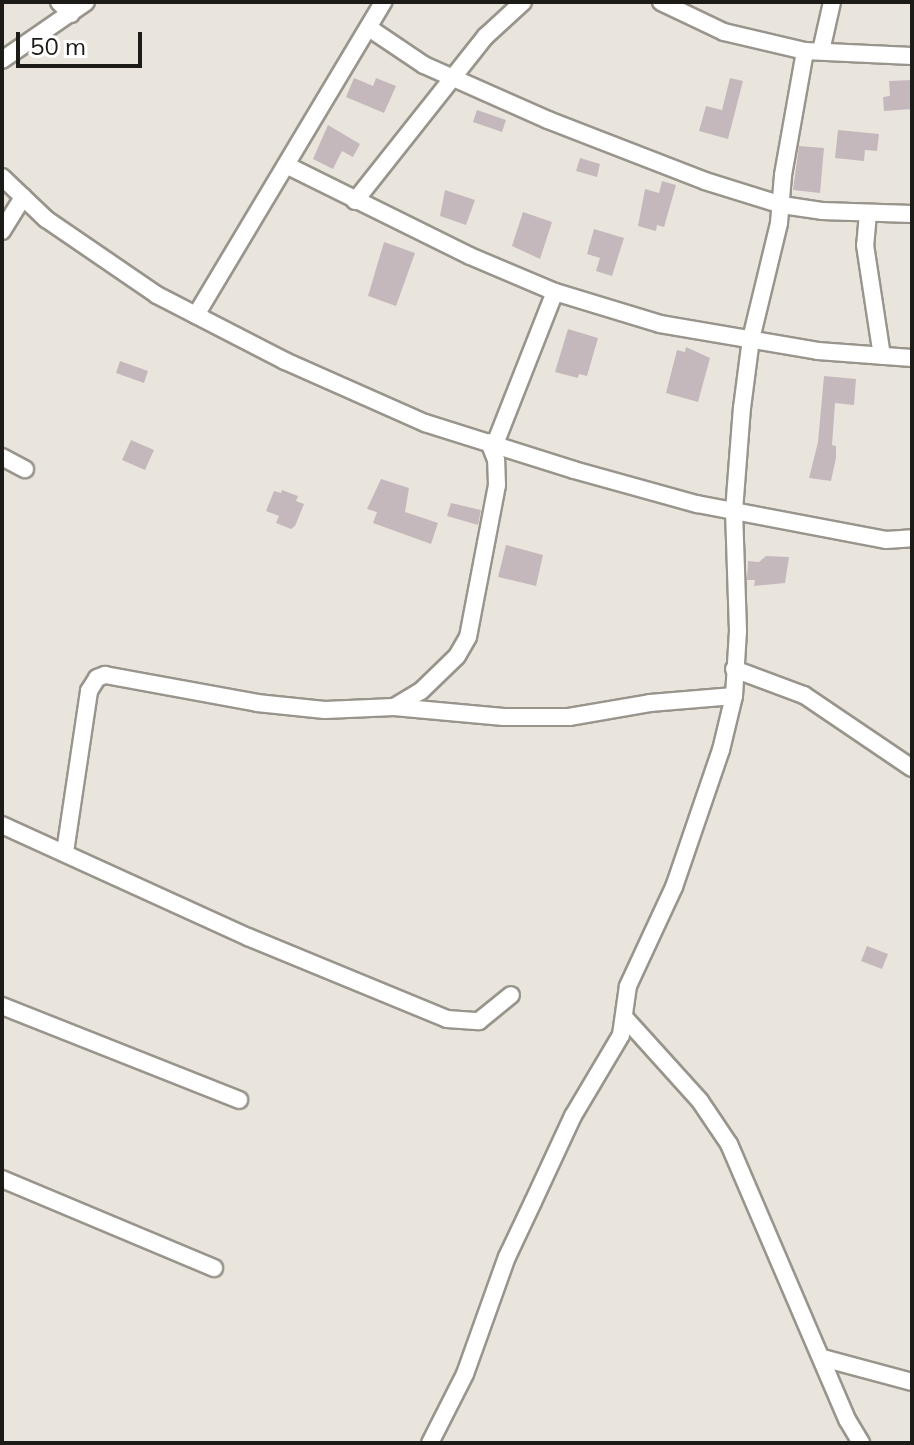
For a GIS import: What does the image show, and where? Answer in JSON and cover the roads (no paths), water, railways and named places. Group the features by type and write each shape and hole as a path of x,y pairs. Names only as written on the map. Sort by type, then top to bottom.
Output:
{"street":[{"path":"2,60 65,8 86,2"},
{"path":"196,315 383,2"},
{"path":"355,201 453,75 486,36 523,2"},
{"path":"661,2 724,32 813,51 912,56"},
{"path":"430,1443 465,1374 526,1215 573,1116 621,1035 626,1019 628,986 674,887 721,750 734,696 738,631 734,511 751,339 782,205 783,175 813,51 832,2"},
{"path":"369,28 424,65 453,75 548,120 705,181 782,205 822,211 912,214"},
{"path":"286,165 355,201 555,292 660,324 751,339 912,358"},
{"path":"2,177 46,219 157,295 285,361 411,417 574,470 734,511 886,540 912,538"},
{"path":"2,231 23,197"},
{"path":"868,213 865,245 882,356"},
{"path":"394,707 430,682 457,656 468,637 497,485 492,443 555,292"},
{"path":"2,457 25,469"},
{"path":"734,669 804,695 912,768"},
{"path":"65,852 86,704 92,680 105,675 257,703 325,710 394,707 504,717 569,717 650,703 734,696"},
{"path":"2,825 248,937 447,1019 479,1021 511,995"},
{"path":"2,1006 239,1100"},
{"path":"626,1019 700,1101 729,1144 861,1443"},
{"path":"2,1179 214,1268"},
{"path":"823,1358 912,1382"}]}
